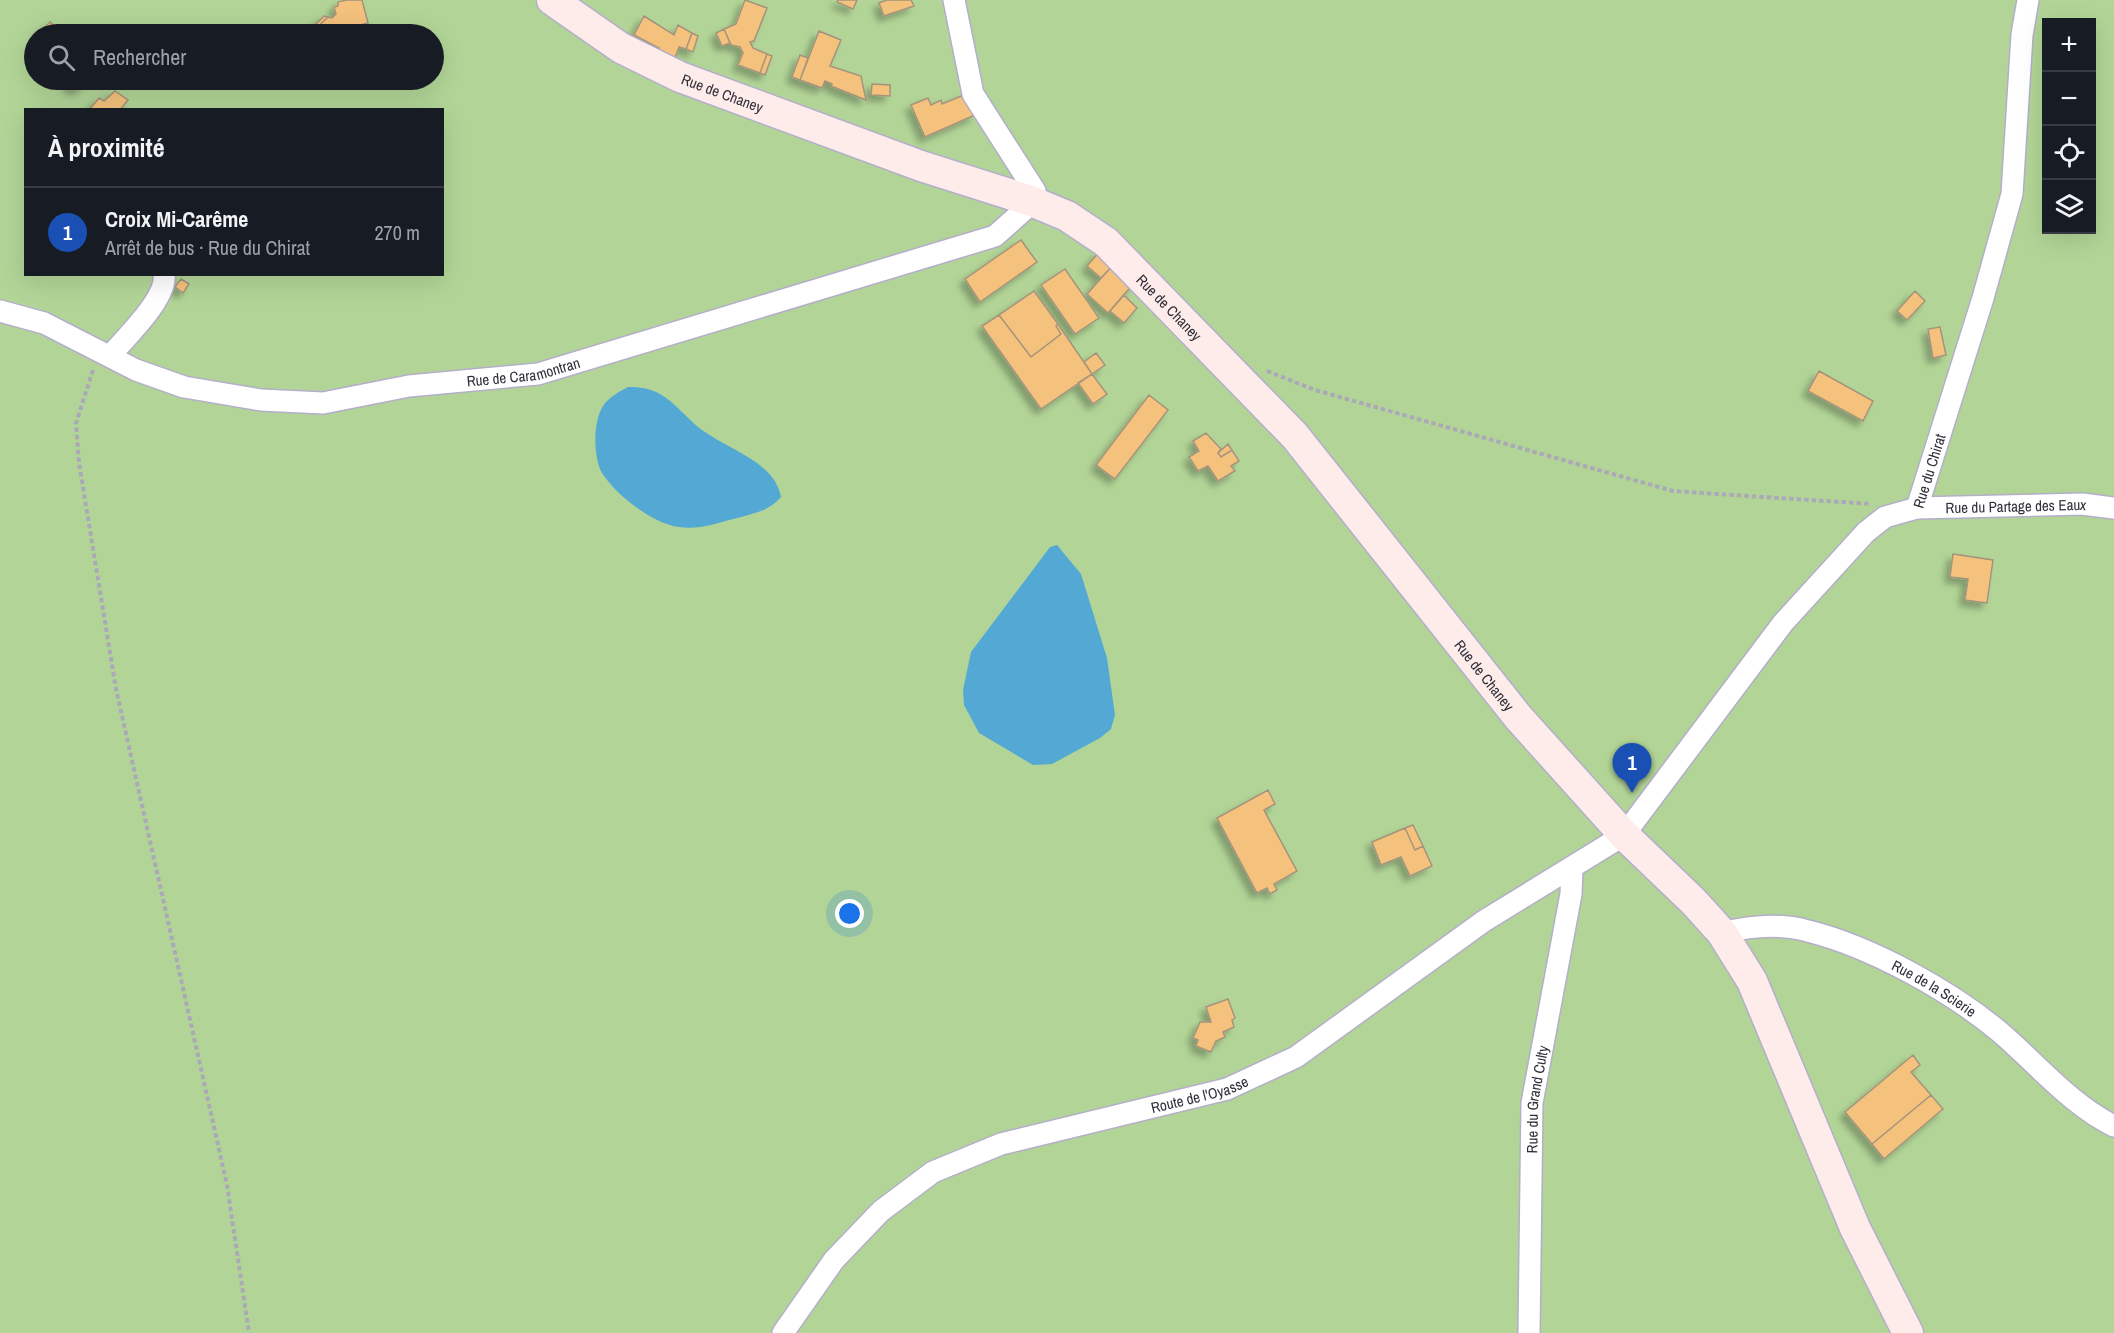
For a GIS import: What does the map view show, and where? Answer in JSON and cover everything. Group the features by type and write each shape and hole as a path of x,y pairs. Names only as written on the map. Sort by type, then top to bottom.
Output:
{"street":[{"name":"Rue de Chaney","path":"552,0 621,48 680,78 921,166 1031,201 1067,216 1106,242 1255,392 1295,436 1518,717 1624,835 1693,901 1722,933 1752,981 1855,1228 1908,1333"},
{"path":"954,0 974,94 1035,191 1031,201"},
{"name":"Rue du Chirat","path":"1624,835 1783,623 1866,532 1885,517 1917,508 1983,298 2012,194 2022,35 2028,0"},
{"name":"Rue de Caramontran","path":"0,311 44,323 136,370 184,387 261,400 323,403 409,386 538,374 995,236 1031,201"},
{"path":"110,356 156,303 165,281 164,276"},
{"name":"Rue du Partage des Eaux","path":"1917,508 2082,504 2114,508"},
{"name":"Route de l'Oyasse","path":"783,1333 834,1260 881,1211 933,1172 1001,1144 1227,1089 1265,1073 1296,1057 1484,921 1624,835"},
{"name":"Rue du Grand Culty","path":"1529,1333 1532,1103 1569,904 1572,869"},
{"name":"Rue de la Scierie","path":"1722,933 1746,927 1807,930 1900,968 1974,1011 2075,1101 2114,1126"}],"path":[{"path":"110,356 94,368 76,423 79,464 116,689 227,1185 249,1333"},
{"path":"1264,369 1315,390 1673,491 1875,504"}],"green space":[{"path":"0,0 2114,0 2114,1333 0,1333"}],"water":[{"path":"628,387 644,388 660,394 702,430 760,466 777,485 781,497 771,506 759,512 693,528 669,525 636,507 608,482 599,466 596,449 597,421 603,406 611,397"},
{"path":"1057,545 1081,574 1107,658 1115,715 1111,729 1100,738 1052,764 1033,765 979,733 964,705 963,690 971,652 1050,547"}],"building":[{"path":"362,0 368,23 320,24 328,17 332,18 336,14 334,7 338,6 338,2"},
{"path":"745,0 767,8 754,41 750,42 753,48 767,54 760,73 738,65 743,53 740,47 731,45 724,29 736,24"},
{"path":"838,0 857,0 853,9 837,2"},
{"path":"887,0 911,0 914,6 884,16 879,3"},
{"path":"324,16 328,17 320,24 316,24"},
{"path":"644,16 674,35 678,25 692,33 686,49 679,47 673,63 658,51 659,48 634,35"},
{"path":"724,29 730,43 722,46 716,33"},
{"path":"819,31 841,40 830,66 861,76 866,100 831,86 832,84 825,81 822,88 800,80"},
{"path":"692,33 698,36 693,52 686,49"},
{"path":"767,54 772,56 765,75 760,73"},
{"path":"800,55 808,58 800,80 792,77"},
{"path":"872,84 890,85 890,96 871,95"},
{"path":"115,91 128,100 122,108 91,108 99,98 104,101"},
{"path":"966,94 975,115 925,137 911,105 928,98 931,105 941,100 942,104"},
{"path":"1021,240 1037,262 980,302 965,279"},
{"path":"1100,251 1115,263 1101,278 1087,266"},
{"path":"1113,265 1134,283 1108,313 1087,294"},
{"path":"1065,269 1099,318 1075,334 1041,285"},
{"path":"181,279 189,284 183,293 175,287"},
{"path":"1034,291 1058,324 1056,326 1061,334 1031,357 999,315"},
{"path":"1915,291 1925,301 1907,320 1897,311"},
{"path":"1124,295 1137,308 1124,323 1110,311"},
{"path":"999,315 1031,357 1061,334 1056,326 1058,324 1092,374 1041,409 982,326"},
{"path":"1940,327 1946,355 1933,358 1928,329"},
{"path":"1096,353 1105,365 1092,374 1084,362"},
{"path":"1819,371 1873,401 1863,421 1808,391"},
{"path":"1092,374 1107,394 1093,404 1078,383"},
{"path":"1149,395 1168,410 1115,479 1096,465"},
{"path":"1206,433 1221,449 1218,453 1221,457 1232,450 1239,461 1231,466 1235,471 1218,481 1208,466 1198,471 1189,457 1199,451 1193,441"},
{"path":"1228,444 1232,450 1221,457 1218,453"},
{"path":"1953,554 1993,560 1987,603 1965,600 1968,579 1950,577"},
{"path":"1268,790 1275,804 1264,810 1297,871 1274,884 1277,890 1270,894 1267,888 1257,893 1217,818"},
{"path":"1413,825 1423,846 1415,850 1405,828"},
{"path":"1405,828 1415,850 1423,846 1432,866 1410,876 1401,857 1381,865 1372,842"},
{"path":"1228,999 1235,1018 1232,1020 1234,1027 1223,1032 1225,1037 1216,1041 1211,1052 1196,1046 1198,1040 1193,1038 1200,1022 1211,1022 1206,1007"},
{"path":"1913,1055 1920,1065 1911,1072 1931,1095 1872,1144 1845,1112"},
{"path":"1931,1095 1943,1109 1884,1159 1872,1144"}],"place":[{"name":"Croix Mi-Carême","path":"1632,793"}]}
